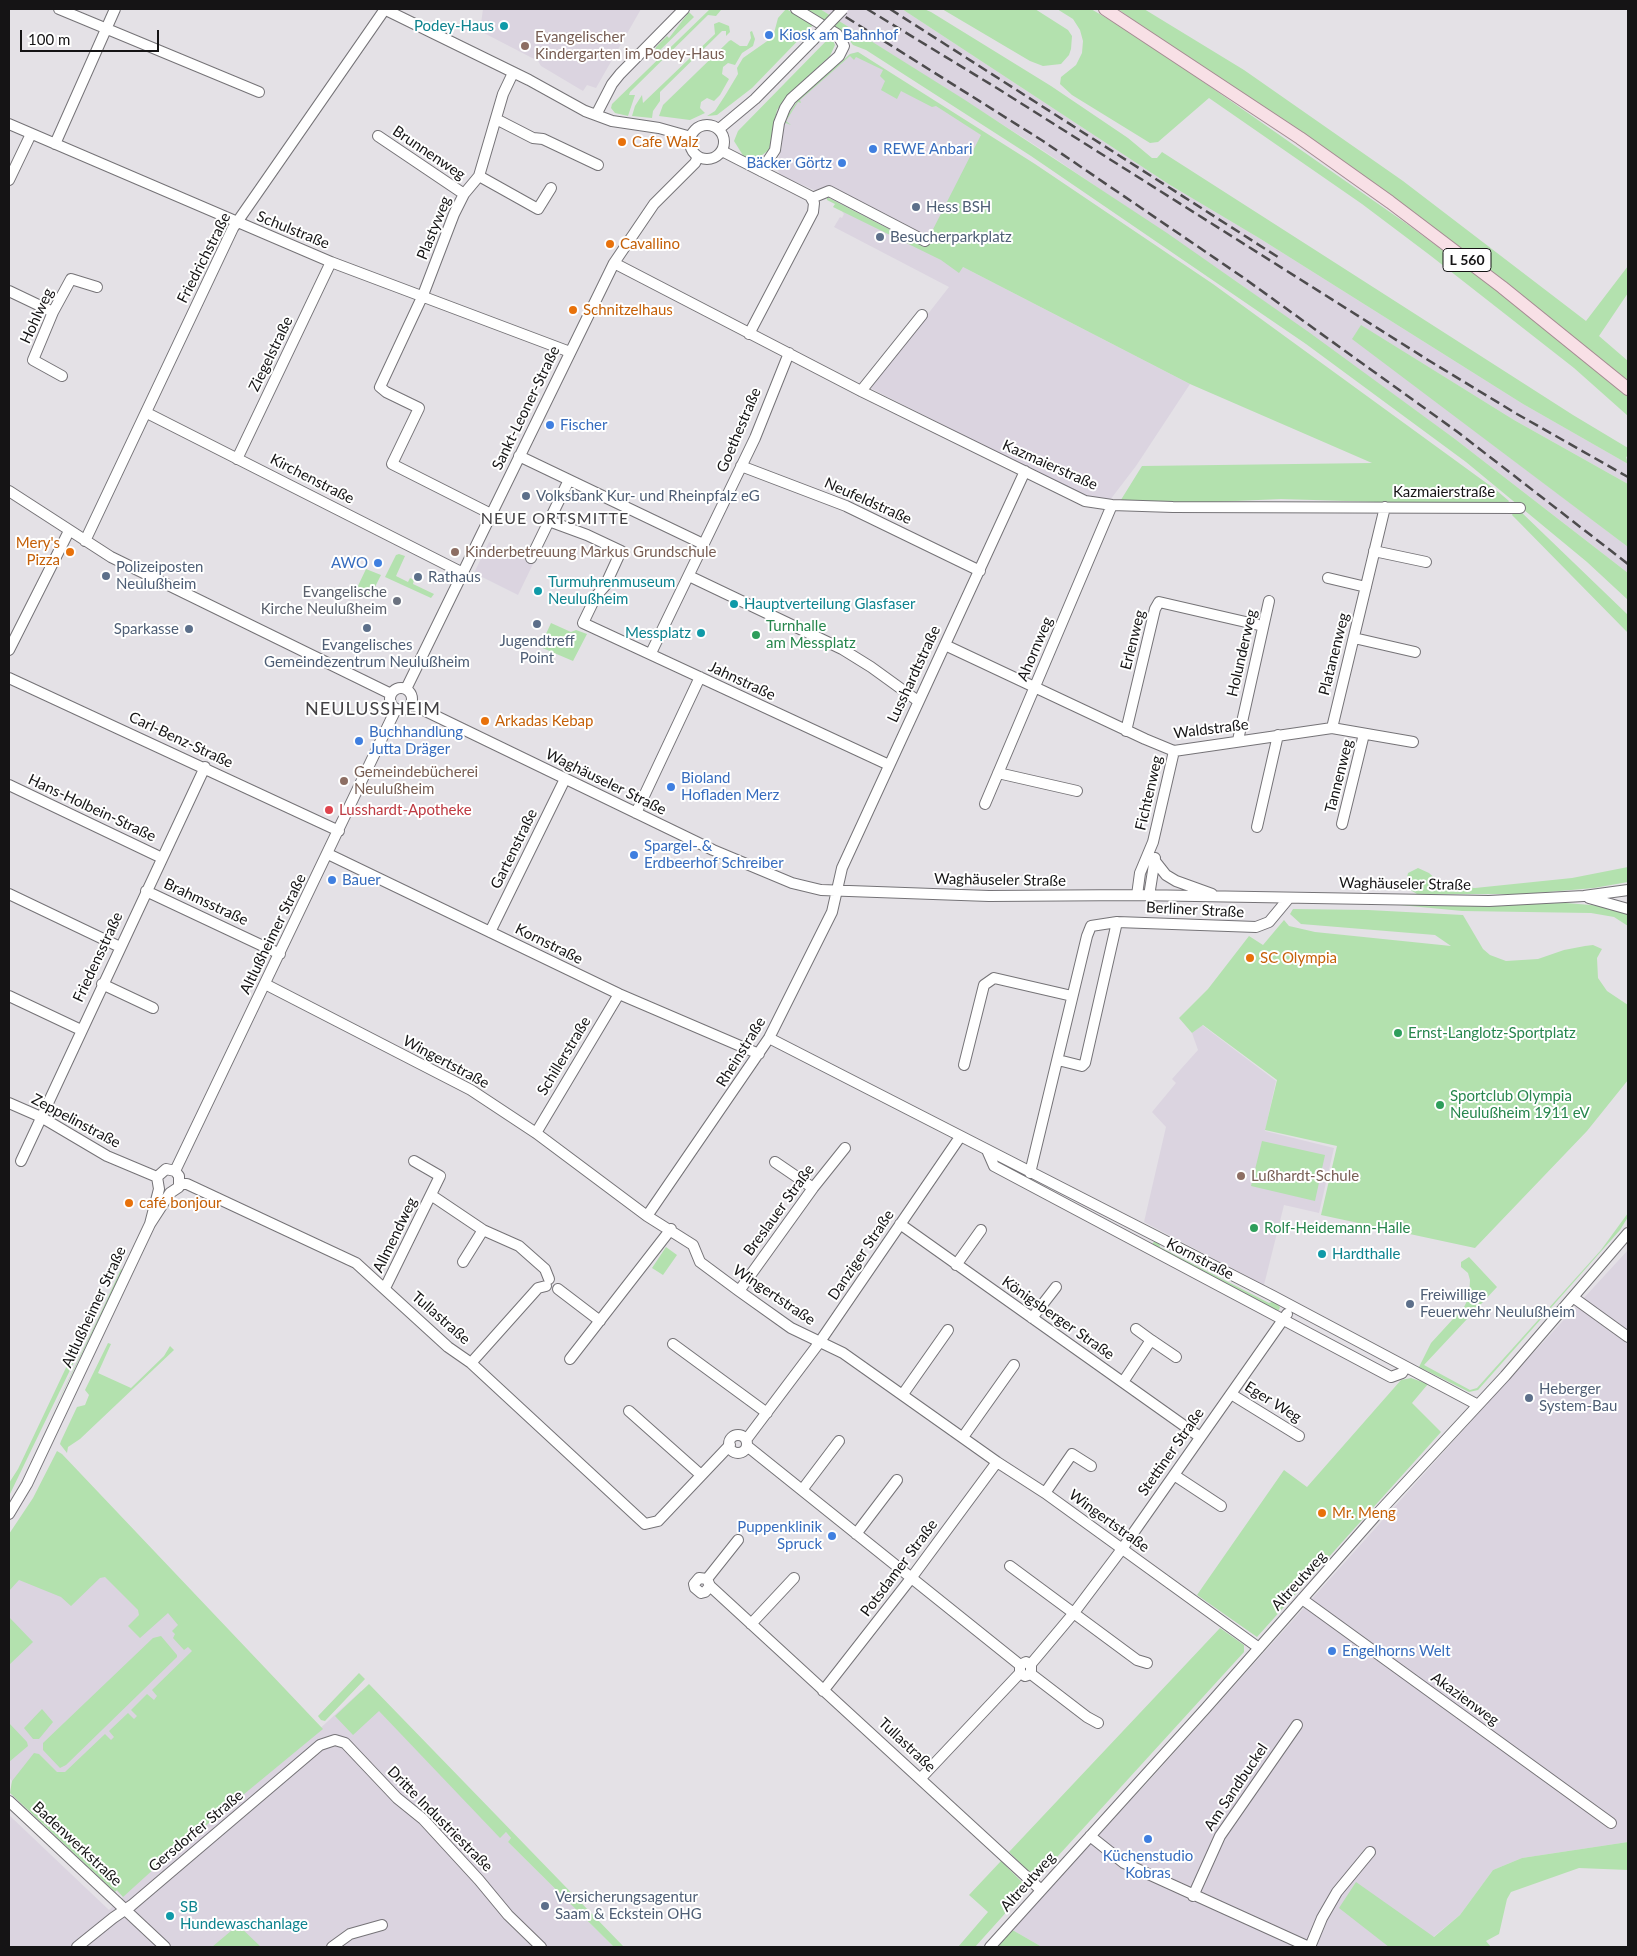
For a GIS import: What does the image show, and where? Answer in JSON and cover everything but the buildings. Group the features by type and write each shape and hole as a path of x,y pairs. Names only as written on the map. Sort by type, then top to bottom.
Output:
{"main road":[{"name":"L 560","path":"1105,9 1300,138 1390,202 1502,287 1628,389"}],"street":[{"path":"59,9 259,92"},
{"path":"55,144 114,9"},
{"path":"385,9 457,43 596,115 691,137"},
{"name":"Friedrichstraße","path":"85,541 233,228 385,9"},
{"path":"596,115 612,84 620,74 684,9"},
{"path":"761,171 775,150 779,122 785,108 791,99 839,56 844,46 837,34 796,9"},
{"path":"719,129 774,79 843,9"},
{"name":"Plastyweg","path":"491,514 392,464 419,408 386,392 380,387 423,295 464,194 479,176 503,94 513,73"},
{"path":"496,119 533,138 544,139 598,165"},
{"name":"Schulstraße","path":"9,124 331,262 423,295 570,352"},
{"path":"705,125 719,129 724,139 722,151 712,159 698,157 691,148 691,137 697,129 705,125"},
{"path":"9,180 31,134"},
{"name":"Brunnenweg","path":"378,136 464,194"},
{"path":"722,151 813,201"},
{"name":"Sankt-Leoner-Straße","path":"406,689 614,263 654,204 695,163 698,157"},
{"path":"479,176 538,209 551,188"},
{"path":"813,201 829,191 925,241"},
{"path":"749,334 813,212 813,201"},
{"name":"Ziegelstraße","path":"237,458 331,262"},
{"name":"Kazmaierstraße","path":"614,263 861,391 1085,500 1112,505 1520,508"},
{"name":"Hohlweg","path":"62,376 33,360 71,279 97,287"},
{"path":"9,291 54,312"},
{"path":"861,391 922,315"},
{"name":"Goethestraße","path":"651,653 741,466 789,353"},
{"name":"Kirchenstraße","path":"147,412 463,573"},
{"path":"519,456 703,544"},
{"name":"Neufeldstraße","path":"741,466 846,506 980,570"},
{"name":"Lusshardtstraße","path":"836,892 842,868 1024,471"},
{"path":"531,558 569,480"},
{"path":"9,490 85,541 125,564 391,694"},
{"name":"Ahornweg","path":"985,804 1036,688 1112,505"},
{"name":"Platanenweg","path":"1332,728 1384,507"},
{"name":"Jahnstraße","path":"549,521 587,535 621,551 605,586 596,596 583,624 651,653 888,765"},
{"path":"9,650 13,631 69,530"},
{"path":"1374,551 1426,562"},
{"path":"689,576 842,649 871,667 918,701"},
{"path":"1328,578 1366,587"},
{"name":"Holunderweg","path":"1238,740 1269,601"},
{"name":"Erlenweg","path":"1126,731 1155,610 1159,602 1263,626"},
{"path":"1354,638 1415,652"},
{"name":"Waldstraße","path":"945,645 1126,731 1174,751 1238,740 1332,728 1413,742"},
{"path":"636,813 700,677"},
{"name":"Carl-Benz-Straße","path":"9,678 205,767 339,831"},
{"path":"399,688 406,689 411,694 411,704 405,709 396,709 390,703 391,694 399,688"},
{"name":"Waghäuseler Straße","path":"411,704 713,850 806,887 836,892 989,896 1137,895 1489,900 1584,896 1628,890"},
{"name":"Altlußheimer Straße","path":"175,1171 396,709"},
{"name":"Tannenweg","path":"1342,824 1364,734"},
{"path":"1257,827 1278,735"},
{"name":"Fichtenweg","path":"1137,895 1140,873 1153,842 1174,751"},
{"name":"Friedensstraße","path":"21,1160 80,1030 205,767"},
{"path":"998,773 1077,792"},
{"name":"Gartenstraße","path":"490,932 565,779"},
{"name":"Hans-Holbein-Straße","path":"9,785 162,858"},
{"name":"Fichtenweg","path":"1149,896 1155,860 1153,842"},
{"name":"Kornstraße","path":"328,854 619,994 759,1054"},
{"path":"1155,860 1166,875 1176,881 1220,897"},
{"name":"Brahmsstraße","path":"146,890 280,954"},
{"name":"Rheinstraße","path":"648,1216 769,1038 832,912 836,892"},
{"path":"9,894 120,947"},
{"path":"1584,896 1628,909"},
{"name":"Berliner Straße","path":"1030,1173 1072,996 1091,926 1117,922 1256,928 1269,922 1289,898"},
{"path":"1058,1060 1082,1066 1085,1063 1117,922"},
{"path":"964,1065 984,985 994,978 1072,996"},
{"path":"102,984 153,1008"},
{"name":"Wingertstraße","path":"265,984 471,1090 536,1134 648,1216 671,1229 693,1245 700,1262 791,1328 843,1353 903,1394 997,1462 1045,1493 1259,1648"},
{"name":"Schillerstraße","path":"536,1134 619,994"},
{"path":"9,996 80,1030"},
{"name":"Kornstraße","path":"769,1038 1292,1307 1478,1405"},
{"name":"Zeppelinstraße","path":"9,1103 41,1117 102,1154 157,1177"},
{"name":"Danziger Straße","path":"747,1443 819,1343 960,1137"},
{"name":"Breslauer Straße","path":"739,1291 813,1188 845,1148"},
{"name":"Kornstraße","path":"987,1150 994,1166 1391,1377 1402,1373 1406,1368"},
{"name":"Allmendweg","path":"385,1288 440,1176 414,1161"},
{"path":"775,1162 813,1188"},
{"path":"157,1177 166,1169 175,1171 180,1176 180,1184"},
{"name":"Altlußheimer Straße","path":"150,1224 159,1189 157,1177"},
{"name":"Altlußheimer Straße","path":"9,1514 27,1484 66,1404 150,1224 170,1194 177,1190 180,1184"},
{"name":"Tullastraße","path":"180,1184 188,1184 348,1258 385,1288 448,1347 471,1363 642,1522 649,1525 658,1521 701,1475"},
{"path":"159,1189 170,1194"},
{"name":"Allmendweg","path":"431,1195 483,1230 519,1246 545,1269 548,1282"},
{"name":"Königsberger Straße","path":"900,1224 1200,1437"},
{"path":"570,1360 671,1229"},
{"path":"463,1262 483,1230"},
{"path":"956,1265 981,1230"},
{"name":"Altreutweg","path":"990,1947 1574,1298 1628,1233"},
{"path":"471,1363 538,1288 548,1282 551,1291 558,1289 600,1321"},
{"path":"1032,1318 1056,1287"},
{"path":"1574,1298 1628,1337"},
{"name":"Stettiner Straße","path":"922,1778 1026,1669 1073,1614 1122,1549 1292,1307"},
{"path":"1136,1329 1176,1357"},
{"path":"903,1394 948,1330"},
{"path":"1123,1382 1151,1340"},
{"path":"674,1344 767,1413"},
{"path":"963,1437 1014,1366"},
{"name":"Eger Weg","path":"1231,1394 1300,1436"},
{"path":"629,1411 701,1475 730,1445 734,1452 738,1453 742,1452 747,1443 856,1534 1087,1717 1098,1723"},
{"path":"802,1490 839,1442"},
{"path":"1045,1493 1072,1454 1091,1466"},
{"name":"Potsdamer Straße","path":"823,1691 912,1577 997,1462"},
{"path":"1174,1475 1221,1506"},
{"path":"856,1534 897,1480"},
{"name":"Tullastraße","path":"738,1540 708,1582 823,1691 922,1778 1041,1890"},
{"path":"1010,1566 1137,1660 1147,1663"},
{"path":"751,1624 794,1578"},
{"name":"Akazienweg","path":"1302,1599 1611,1823"},
{"name":"Am Sandbuckel","path":"1193,1896 1220,1836 1297,1725"},
{"name":"Gersdorfer Straße","path":"77,1947 125,1910 320,1745 335,1740"},
{"name":"Dritte Industriestraße","path":"335,1740 345,1743 397,1798 423,1819 508,1915 540,1947"},
{"name":"Badenwerkstraße","path":"9,1800 165,1947"},
{"path":"1090,1836 1124,1863 1193,1896 1309,1947 1322,1918 1338,1892 1370,1852"},
{"path":"332,1947 350,1934 382,1925"}],"shaded area":[{"path":"483,9 641,9 596,88 587,85 583,91 541,66 538,61 480,31"},
{"path":"820,9 902,9 1170,185 1259,238 1523,404 1628,464 1628,484 1514,420 1362,326 1353,338 1628,547 1628,573 1455,439 1237,282 1041,149"},
{"path":"858,52 982,135 963,267 1190,384 1136,466 1110,500 1087,498 870,388 949,287 834,227 844,214 830,197 780,175 776,166 782,147 783,122 793,105 850,54"},
{"path":"489,542 533,564 518,595 474,573"},
{"name":"Lußhardt-Schule","path":"1202,1025 1276,1081 1265,1131 1334,1148 1319,1213 1284,1205 1264,1285 1144,1222 1166,1127 1152,1112 1176,1083 1172,1079 1198,1050 1192,1033"},
{"path":"1628,1250 1628,1842 1522,1858 1493,1870 1460,1915 1421,1947 1042,1947 1009,1928 1147,1783 1501,1388"},
{"path":"9,1560 103,1564 175,1584 316,1732 361,1691 500,1837 506,1832 511,1838 508,1842 614,1947 9,1947 9,1815 109,1910 123,1897 10,1793 12,1781 9,1777"}],"green space":[{"path":"710,9 721,10 716,16 708,15 630,92 629,95 635,95 628,116 615,113 611,108 612,104"},
{"path":"786,9 814,24 752,88 717,115 707,116 715,111 726,94 738,74 737,68 743,58 773,37 778,18"},
{"path":"806,9 820,9 965,100 1167,233 1310,333 1455,439 1628,573 1628,600 1587,562 1466,462 1306,344 1031,156 866,50 853,45 843,32"},
{"path":"902,9 924,9 931,12 1051,86 1128,138 1152,158 1157,158 1162,152 1573,415 1628,448 1628,456 1626,457 1628,464 1523,404 1259,238 1170,185"},
{"path":"942,9 1035,9 1068,30 1072,36 1069,55 1061,64 1043,66 1030,61"},
{"path":"1057,9 1091,9 1139,37 1407,224 1498,291 1628,396 1628,416 1574,368 1431,256 1362,204 1209,98 1158,142 1150,143 1072,95 1060,84 1061,77 1076,65 1082,53 1083,41 1080,30 1073,19"},
{"path":"1118,9 1144,9 1244,70 1403,181 1586,321 1628,266 1628,293 1599,336 1628,361 1628,382"},
{"path":"689,12 694,17 653,57 656,47 667,36 669,38"},
{"path":"719,22 729,26 730,32 726,36 726,31 722,31 660,92 660,101 653,111 652,118 632,116 635,106 642,95 643,103 715,34 714,24"},
{"path":"752,31 755,39 753,46 742,53 735,65 728,63 723,67 722,74 729,79 720,95 714,101 707,98 701,102 700,108 705,113 690,120 659,116 663,105 729,41 731,40 740,46 747,46 751,38 750,32"},
{"path":"831,36 835,45 830,56 792,91 777,110 769,150 758,158 744,157 734,141 738,131"},
{"path":"858,52 1035,164 1213,284 1496,490 1509,501 1506,506 1281,499 1190,503 1119,503 1142,466 1372,463 1190,384 963,267 959,273 941,260 833,207 835,204 827,200 827,197 924,247 981,135 936,106 932,107 901,91 897,99 881,90 885,81 880,76 883,70 856,57 854,60 850,56 800,100 801,103 798,102 786,121 791,125 783,122 798,100 850,54"},
{"path":"1361,325 1514,420 1628,484 1628,547 1352,339"},
{"path":"1519,510 1628,615 1628,633 1512,515 1514,511"},
{"path":"396,555 405,556 396,576 408,582 410,578 414,580 413,584 434,594 431,598 385,577"},
{"path":"366,569 381,575 371,595 357,588"},
{"path":"551,623 571,632 576,630 587,634 573,661 540,647"},
{"path":"1628,867 1628,882 1594,888 1525,894 1417,894 1407,888 1406,883 1408,873 1418,868 1429,873 1443,886 1475,888 1572,878"},
{"path":"1566,903 1603,906 1628,913 1628,926 1614,917 1591,913 1462,911 1400,905"},
{"name":"Sportclub Olympia Neulußheim 1911 eV","path":"1293,909 1368,910 1463,915 1483,949 1490,955 1506,961 1538,959 1564,950 1593,945 1602,949 1597,958 1598,978 1607,991 1628,1005 1628,1080 1587,1131 1475,1248 1321,1215 1337,1146 1265,1130 1277,1080 1203,1025 1192,1033 1179,1018 1208,989 1249,936 1263,945 1284,920 1289,926 1315,932 1451,946 1435,935 1301,924 1290,914"},
{"path":"1262,1141 1325,1155 1315,1201 1251,1186"},
{"path":"1628,1213 1628,1217 1620,1230 1478,1390 1469,1392 1419,1367 1431,1343 1464,1307 1469,1297 1470,1280 1468,1273 1461,1267 1461,1262 1469,1257 1497,1287 1424,1365 1470,1390 1477,1388 1601,1250"},
{"path":"1155,1240 1159,1242 1160,1247 1269,1303 1274,1301 1280,1307 1279,1310 1277,1311 1151,1246"},
{"path":"666,1247 677,1255 663,1275 652,1268"},
{"path":"121,1269 123,1270 48,1422 102,1310"},
{"path":"99,1298 104,1300 9,1496 9,1483 18,1469"},
{"path":"108,1343 111,1344 98,1373 131,1388 164,1356 170,1346 174,1350 80,1439 68,1447 67,1453 60,1444 61,1441 77,1407 85,1405 89,1395 85,1390"},
{"path":"1411,1378 1428,1384 1412,1403 1441,1432 1257,1637 1197,1595 1284,1470 1307,1487 1401,1380"},
{"path":"57,1451 62,1454 323,1729 175,1851 165,1851 158,1859 156,1867 123,1897 117,1890 115,1892 10,1793 12,1781 34,1753 39,1754 57,1772 65,1772 105,1734 111,1740 114,1737 109,1731 128,1713 134,1719 137,1716 131,1710 147,1694 154,1700 157,1696 152,1690 192,1651 188,1647 184,1650 173,1638 175,1634 172,1631 178,1625 168,1613 140,1638 128,1626 139,1615 138,1610 105,1577 100,1578 71,1606 61,1597 19,1580 9,1591 9,1534 33,1498"},
{"path":"9,1617 33,1642 9,1665"},
{"path":"1220,1628 1244,1645 1244,1652 1037,1879 1009,1852"},
{"path":"161,1636 177,1657 66,1765 60,1768 43,1750 43,1743 153,1638"},
{"path":"359,1673 365,1679 325,1721 321,1720 318,1716"},
{"path":"369,1684 624,1947 614,1947 508,1842 511,1838 506,1832 500,1838 379,1711 353,1735 335,1716"},
{"path":"42,1709 53,1722 39,1739 33,1739 24,1728"},
{"path":"9,1723 27,1742 28,1746 9,1762"},
{"path":"1628,1842 1628,1870 1579,1868 1511,1892 1507,1899 1499,1934 1486,1941 1491,1947 1389,1947 1339,1908 1356,1882 1434,1937 1460,1915 1493,1870 1522,1858"},
{"path":"1001,1861 1028,1888 975,1947 958,1947 988,1912 969,1895"},
{"path":"238,1925 261,1947 212,1947"},
{"path":"1009,1928 1042,1947 993,1947"}],"railway":[{"path":"833,9 1043,141 1241,276 1459,433 1628,564"},
{"path":"867,9 1000,90 1428,360 1517,414 1628,477"},
{"path":"890,9 1281,259"}],"place":[{"name":"Podey-Haus","path":"504,26"},
{"name":"Kiosk am Bahnhof","path":"769,35"},
{"name":"Evangelischer Kindergarten im Podey-Haus","path":"525,46"},
{"name":"Cafe Walz","path":"622,142"},
{"name":"REWE Anbari","path":"873,149"},
{"name":"Bäcker Görtz","path":"842,163"},
{"name":"Hess BSH","path":"916,207"},
{"name":"Besucherparkplatz","path":"880,237"},
{"name":"Cavallino","path":"610,244"},
{"name":"Schnitzelhaus","path":"573,310"},
{"name":"Fischer","path":"550,425"},
{"name":"Volksbank Kur- und Rheinpfalz eG","path":"526,496"},
{"name":"Mery's Pizza","path":"70,552"},
{"name":"Kinderbetreuung Markus Grundschule","path":"455,552"},
{"name":"AWO","path":"378,563"},
{"name":"Polizeiposten Neulußheim","path":"106,576"},
{"name":"Rathaus","path":"418,577"},
{"name":"Turmuhrenmuseum Neulußheim","path":"538,591"},
{"name":"Evangelische Kirche Neulußheim","path":"397,601"},
{"name":"Hauptverteilung Glasfaser","path":"734,604"},
{"name":"Jugendtreff Point","path":"537,624"},
{"name":"Evangelisches Gemeindezentrum Neulußheim","path":"367,628"},
{"name":"Sparkasse","path":"189,629"},
{"name":"Messplatz","path":"701,633"},
{"name":"Turnhalle am Messplatz","path":"756,635"},
{"name":"Arkadas Kebap","path":"485,721"},
{"name":"Buchhandlung Jutta Dräger","path":"359,741"},
{"name":"Gemeindebücherei Neulußheim","path":"344,781"},
{"name":"Bioland Hofladen Merz","path":"671,787"},
{"name":"Lusshardt-Apotheke","path":"329,810"},
{"name":"Spargel- & Erdbeerhof Schreiber","path":"634,855"},
{"name":"Bauer","path":"332,880"},
{"name":"SC Olympia","path":"1250,958"},
{"name":"Ernst-Langlotz-Sportplatz","path":"1398,1033"},
{"name":"Sportclub Olympia Neulußheim 1911 eV","path":"1440,1105"},
{"name":"Lußhardt-Schule","path":"1241,1176"},
{"name":"café bonjour","path":"129,1203"},
{"name":"Rolf-Heidemann-Halle","path":"1254,1228"},
{"name":"Hardthalle","path":"1322,1254"},
{"name":"Freiwillige Feuerwehr Neulußheim","path":"1410,1304"},
{"name":"Heberger System-Bau","path":"1529,1398"},
{"name":"Mr. Meng","path":"1322,1513"},
{"name":"Puppenklinik Spruck","path":"832,1536"},
{"name":"Engelhorns Welt","path":"1332,1651"},
{"name":"Küchenstudio Kobras","path":"1148,1839"},
{"name":"Versicherungsagentur Saam & Eckstein OHG","path":"545,1906"},
{"name":"SB Hundewaschanlage","path":"170,1916"}],"district":[{"name":"NEUE ORTSMITTE","path":"555,519"},
{"name":"NEULUSSHEIM","path":"373,709"}]}
